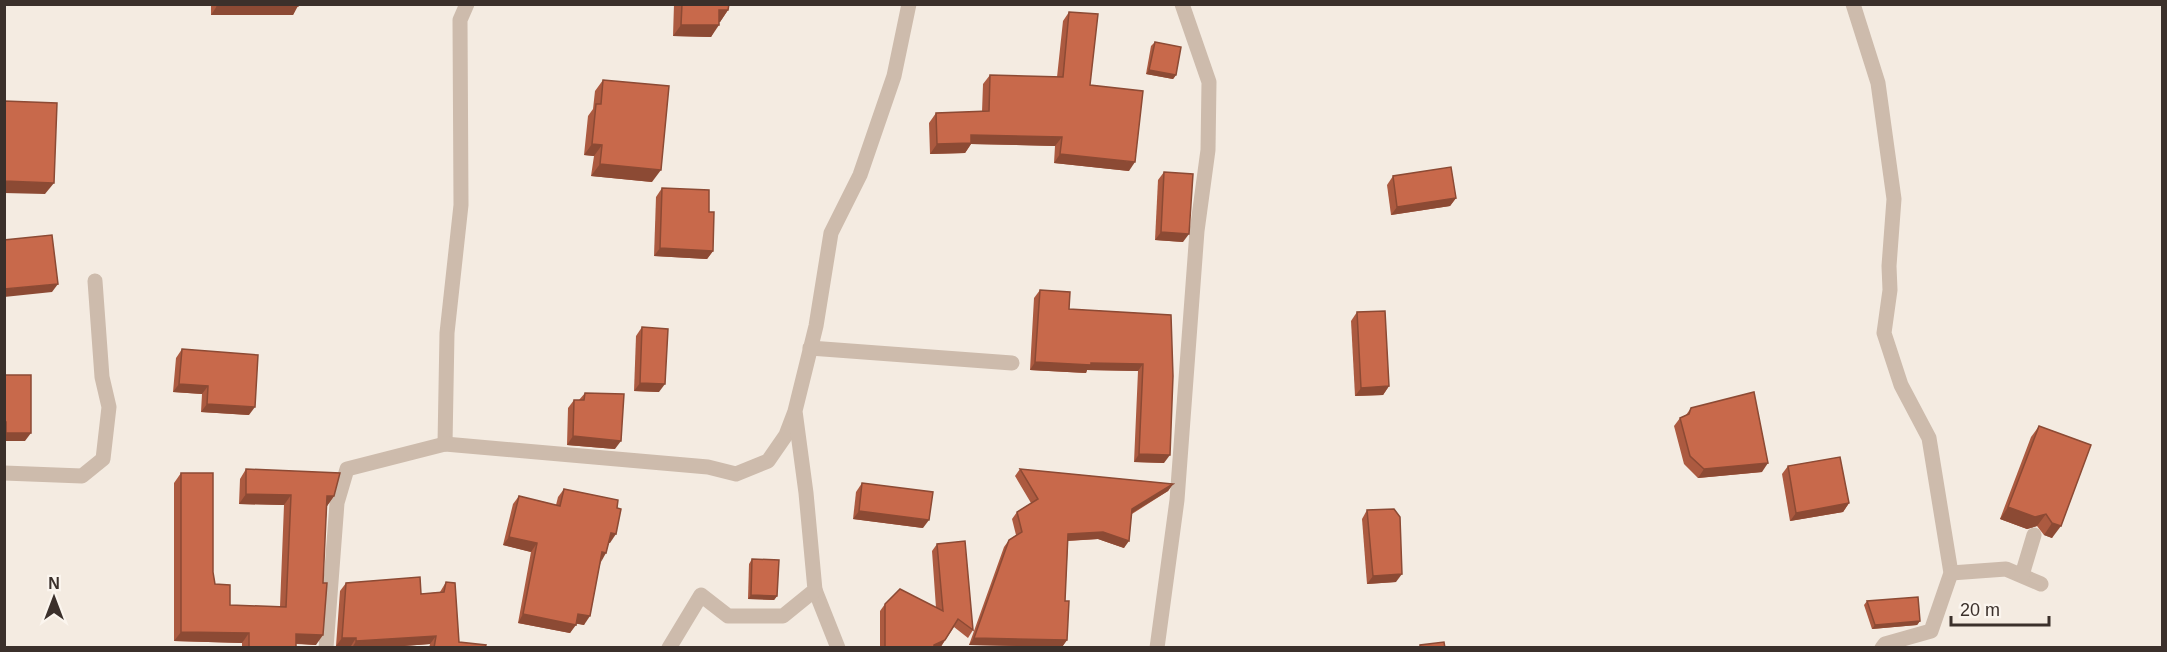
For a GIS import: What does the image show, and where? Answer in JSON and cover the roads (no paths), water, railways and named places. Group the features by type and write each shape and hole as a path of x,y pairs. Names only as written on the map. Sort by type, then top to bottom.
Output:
{"street":[{"path":"445,444 447,333 461,205 460,20 468,4"},
{"path":"326,648 337,503 347,469 445,444 686,465 736,474 768,461 786,435 795,411 810,348 831,234 860,175 894,76 909,4"},
{"path":"1157,648 1177,500 1197,231 1208,150 1209,82 1182,4"},
{"path":"1853,4 1878,83 1894,199 1889,266 1890,290 1884,333 1901,385 1929,438 1951,573 1930,631 1885,644 1882,648"},
{"path":"4,473 82,476 103,459 109,407 102,377 95,281"},
{"path":"810,348 1012,363"},
{"path":"795,411 806,493 815,590 838,648"},
{"path":"2022,576 2034,535"},
{"path":"1951,573 2007,568 2041,584"},
{"path":"669,648 700,595 728,616 783,616 815,590"}]}
